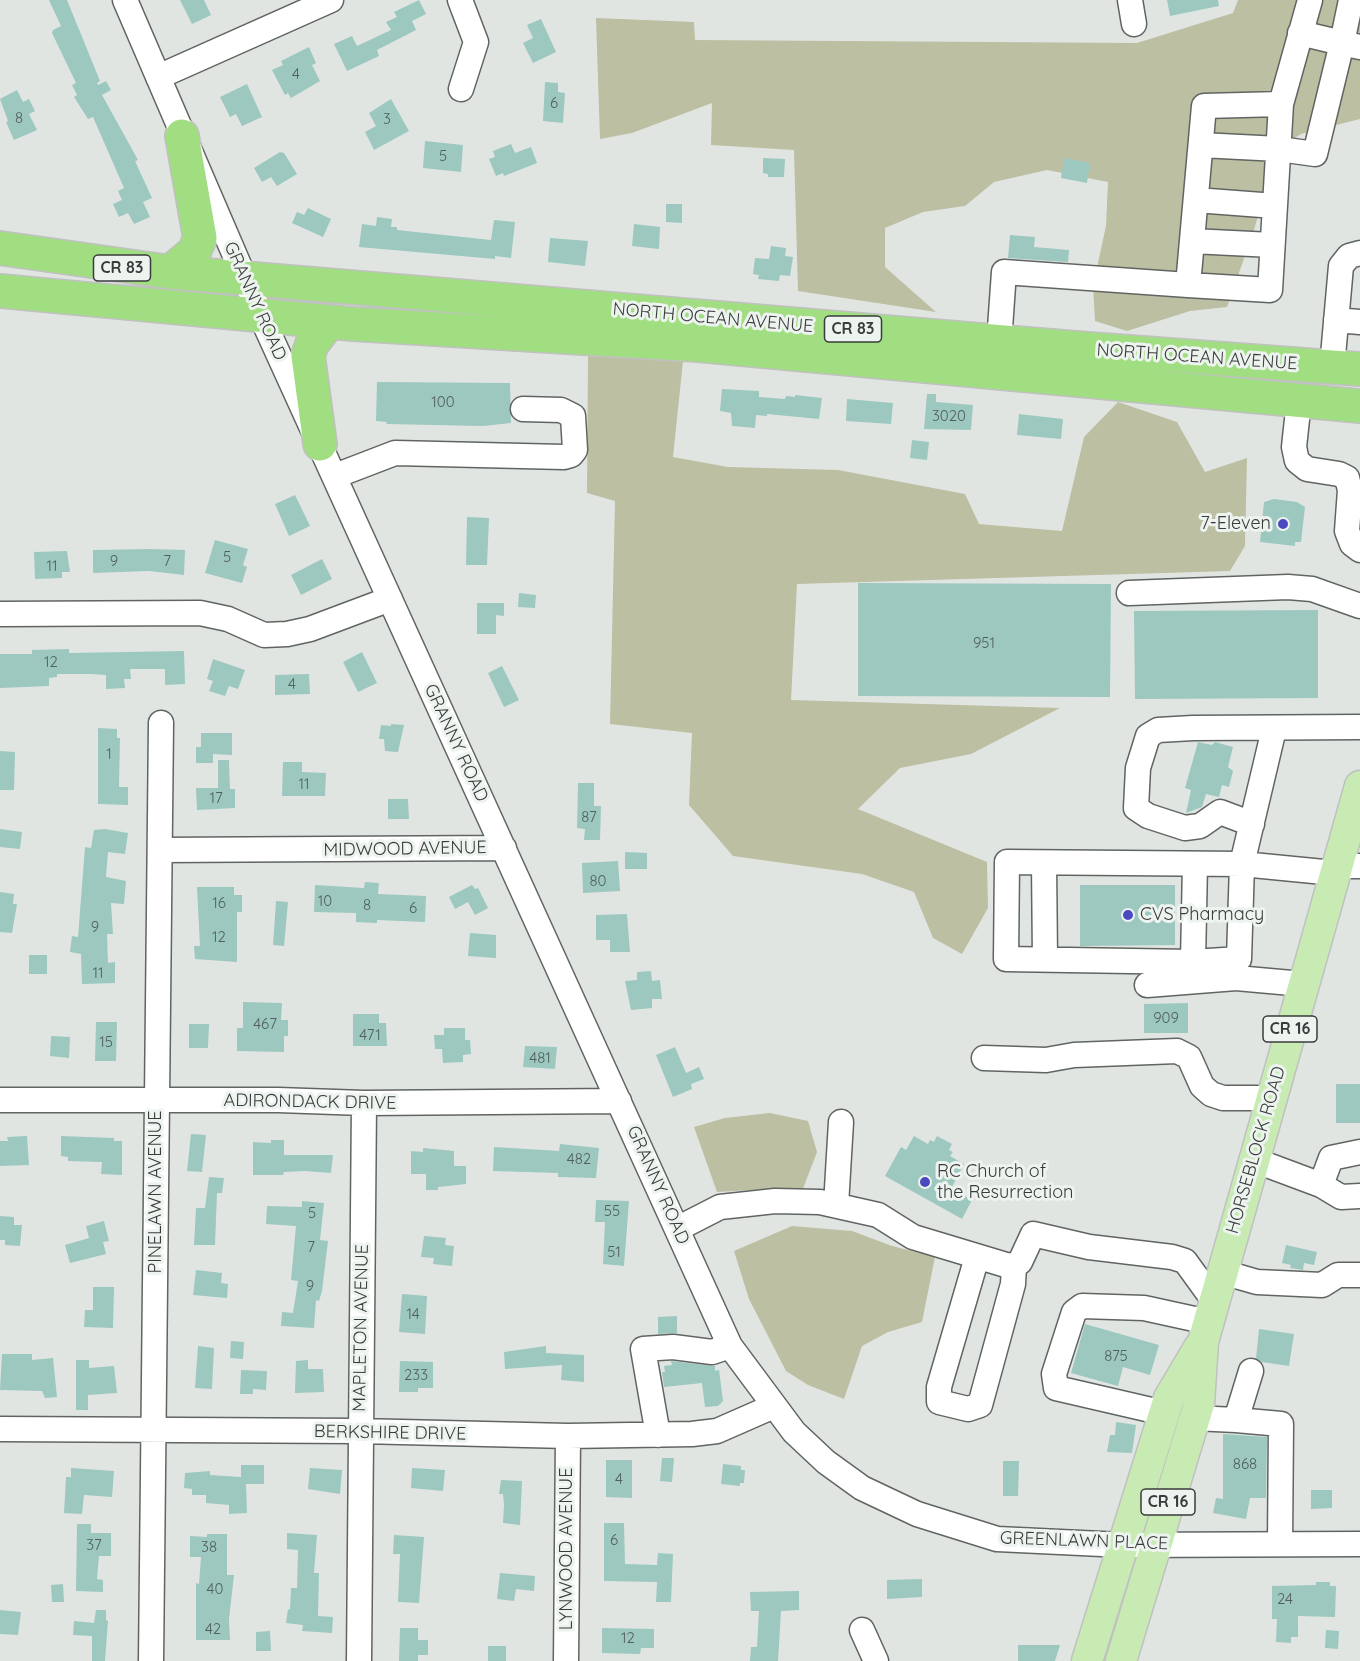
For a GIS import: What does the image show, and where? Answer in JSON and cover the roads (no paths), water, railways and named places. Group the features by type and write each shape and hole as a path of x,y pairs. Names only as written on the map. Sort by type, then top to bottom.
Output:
{"highway":[{"path":"170,272 194,252 200,238 182,136"},
{"name":"CR 83","path":"0,248 170,272 245,279"},
{"name":"NORTH OCEAN AVENUE","path":"245,279 999,342 1346,368"},
{"name":"CR 83","path":"0,291 261,316"},
{"name":"NORTH OCEAN AVENUE","path":"261,316 698,345 1360,406"},
{"path":"320,444 308,356 312,344 329,322"}],"main road":[{"name":"HORSEBLOCK ROAD","path":"1121,1661 1199,1404 1208,1321 1303,984 1343,868 1360,786"},
{"name":"HORSEBLOCK ROAD","path":"1087,1661 1168,1398 1208,1321"}],"street":[{"name":"GRANNY ROAD","path":"125,0 261,316 730,1346 794,1432 826,1462"},
{"path":"158,77 331,0"},
{"path":"460,0 476,42 461,89"},
{"path":"1130,0 1134,24"},
{"path":"999,342 1004,272 1270,290 1281,104 1310,0"},
{"path":"1201,145 1279,149 1315,154 1351,45 1351,0"},
{"path":"1300,33 1351,45"},
{"path":"1188,285 1204,106 1281,104"},
{"path":"1196,200 1275,206"},
{"path":"1192,241 1272,245"},
{"path":"1346,368 1348,321 1341,266 1349,256 1360,253"},
{"path":"1299,401 1294,447 1297,461 1307,469 1339,474 1347,478 1350,490 1347,531 1352,544 1360,550"},
{"path":"335,476 395,453 564,457 571,455 575,450 573,416 561,410 523,409"},
{"path":"1130,593 1288,586 1312,589 1360,606"},
{"path":"0,614 200,613 228,619 264,635 287,634 310,629 390,599"},
{"name":"PINELAWN AVENUE","path":"151,1661 160,723"},
{"path":"1252,824 1220,812 1200,826 1190,828 1148,816 1136,808 1138,768 1148,736 1158,730 1360,727"},
{"path":"1274,729 1242,864 1239,958 1193,962 1006,959 1006,862 1242,864 1343,868"},
{"name":"MIDWOOD AVENUE","path":"160,850 504,848"},
{"path":"1044,863 1049,959"},
{"path":"1193,962 1195,864"},
{"path":"1147,985 1236,978 1303,984"},
{"path":"984,1058 1046,1060 1074,1055 1177,1051 1189,1057 1202,1086 1211,1094 1223,1098 1271,1098"},
{"name":"ADIRONDACK DRIVE","path":"0,1100 278,1100 364,1103 620,1101"},
{"name":"MAPLETON AVENUE","path":"359,1661 359,1431 364,1103"},
{"path":"836,1205 841,1122"},
{"path":"1321,1185 1331,1158 1360,1152"},
{"path":"1254,1160 1321,1185 1341,1197 1360,1196"},
{"path":"677,1229 720,1207 776,1201 836,1205 878,1215 913,1237 1014,1266 1020,1262 1033,1234 1089,1247 1172,1257 1185,1261 1208,1321"},
{"path":"977,1257 939,1387 939,1402 968,1409 980,1405 1013,1284 1014,1266"},
{"path":"1222,1272 1257,1282 1322,1285 1338,1275 1360,1275"},
{"path":"1164,1413 1056,1388 1054,1374 1074,1312 1082,1306 1144,1308 1208,1321"},
{"path":"658,1434 644,1349 674,1347 712,1352 730,1346"},
{"path":"1236,1420 1251,1371"},
{"name":"BERKSHIRE DRIVE","path":"0,1429 359,1431 568,1436 658,1434 717,1431 774,1406"},
{"path":"1194,1418 1281,1424 1280,1544"},
{"name":"LYNWOOD AVENUE","path":"566,1661 568,1436"},
{"name":"GREENLAWN PLACE","path":"826,1462 862,1488 917,1514 997,1539 1123,1545 1360,1544"},
{"path":"862,1630 876,1661"}],"place":[{"name":"7-Eleven","path":"1283,524"},
{"name":"CVS Pharmacy","path":"1128,915"},
{"name":"RC Church of the Resurrection","path":"925,1182"}]}
